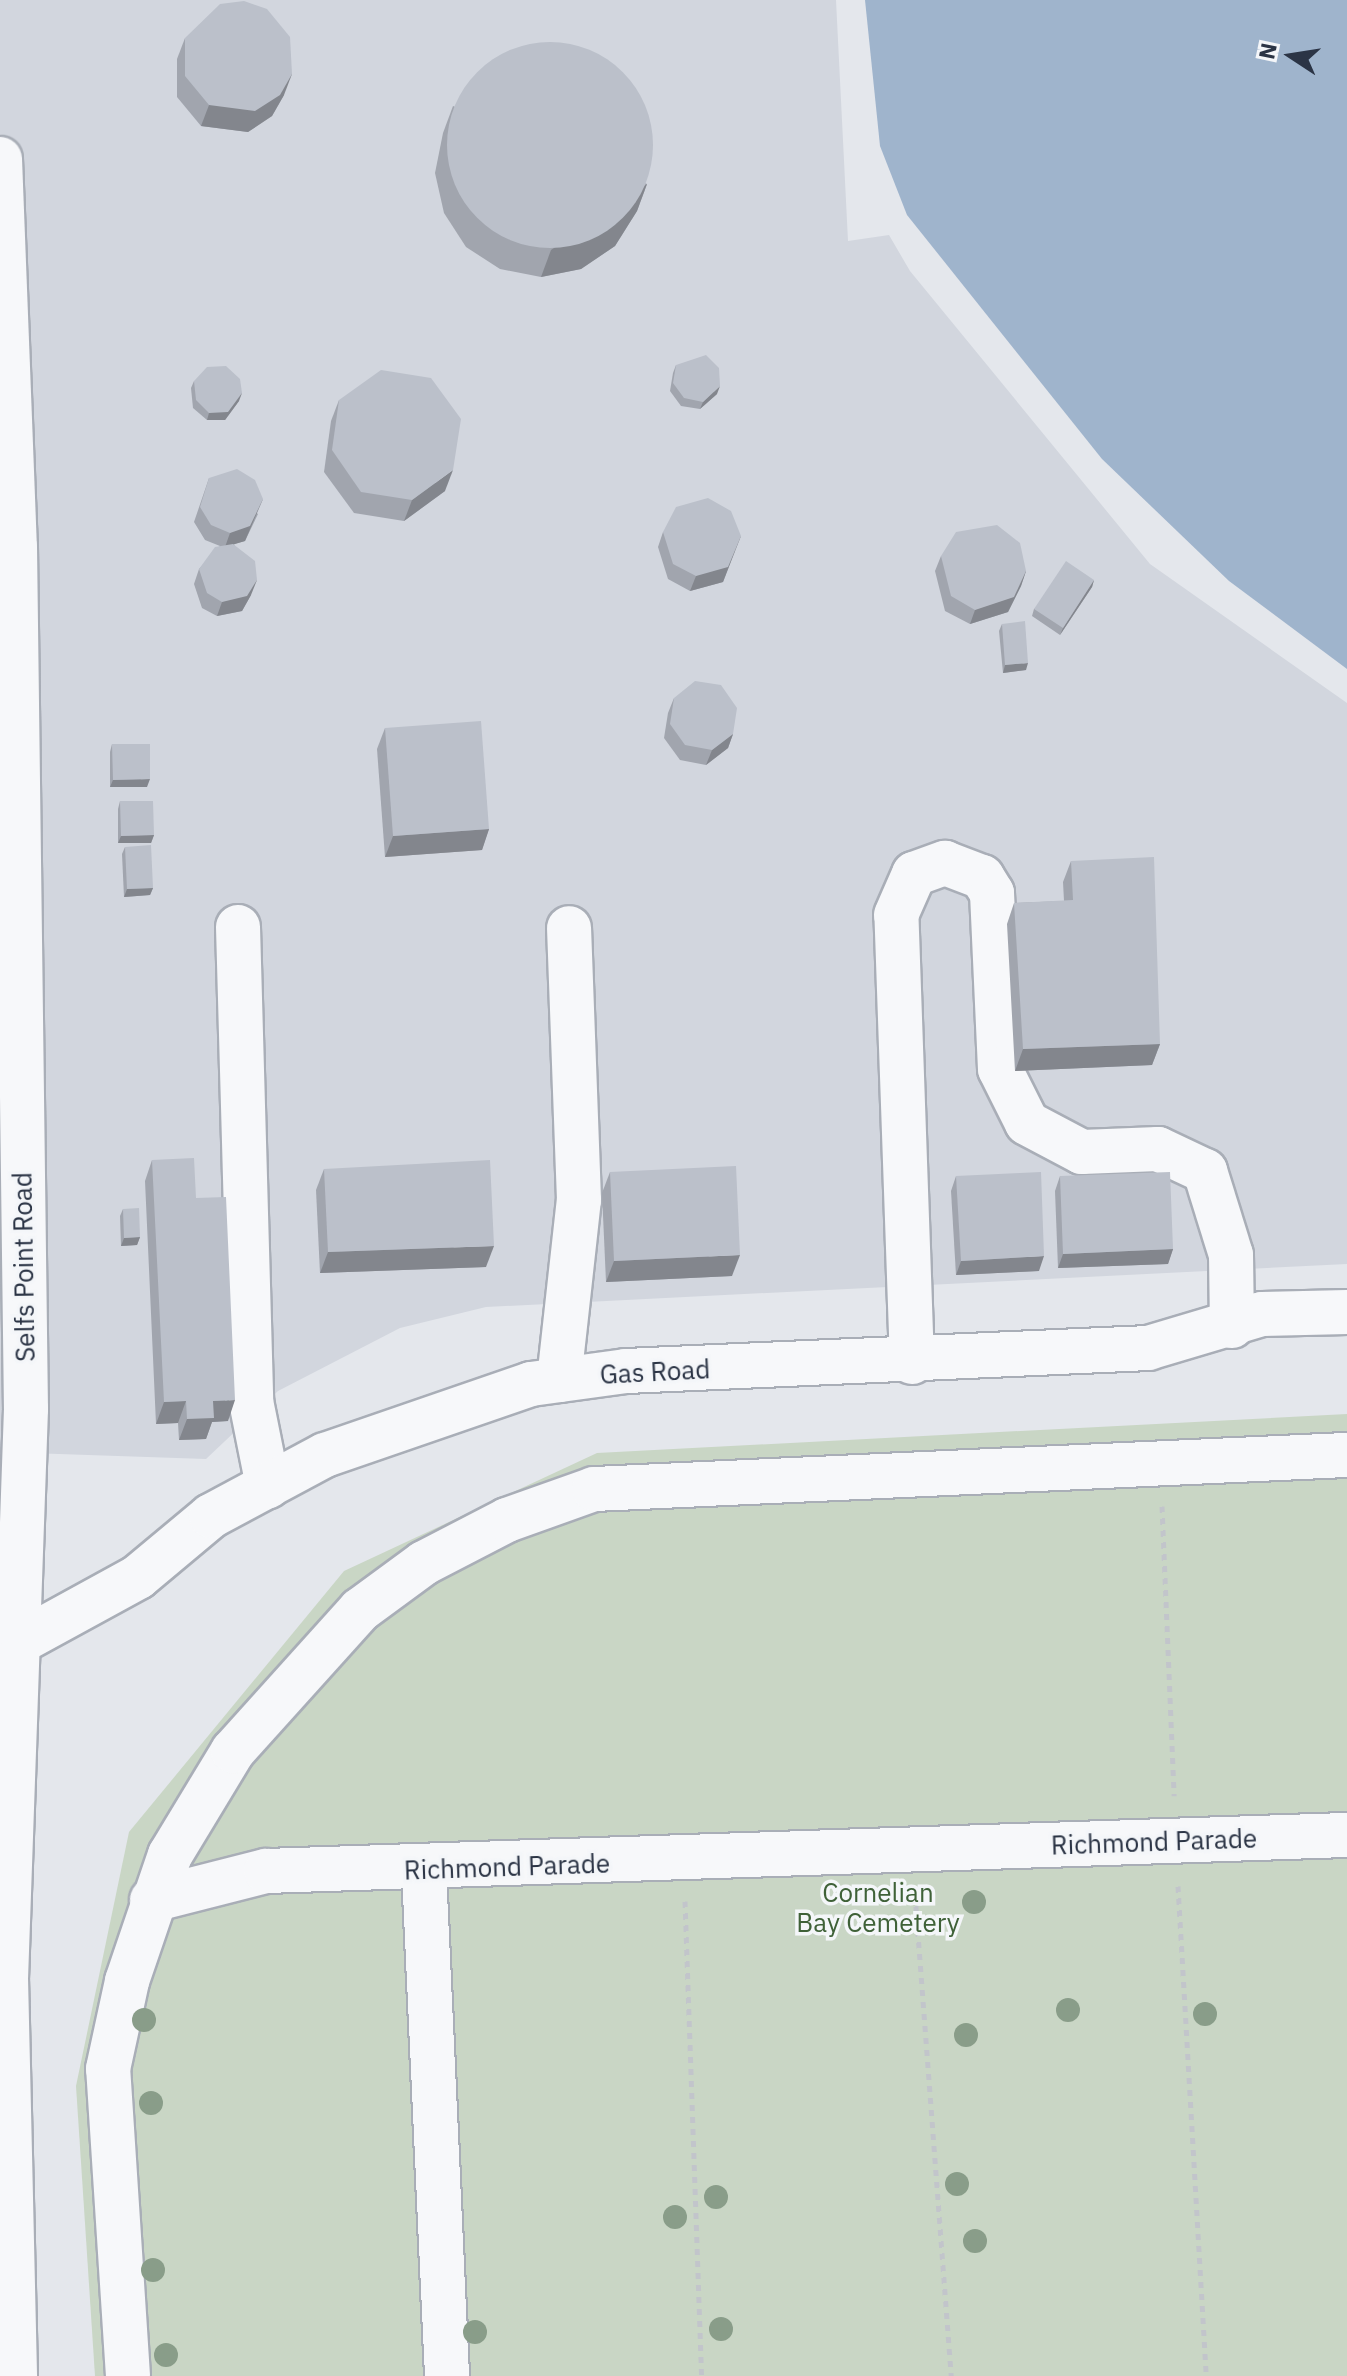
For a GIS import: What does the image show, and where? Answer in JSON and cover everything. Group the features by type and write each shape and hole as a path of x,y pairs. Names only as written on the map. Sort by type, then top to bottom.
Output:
{"street":[{"name":"Selfs Point Road","path":"0,159 8,547 12,1327 23,1640 10,1716 6,1978 15,2376"},
{"path":"912,1362 896,915 914,874 945,863 982,877 992,893 1000,1069 1027,1123 1082,1152 1158,1149 1205,1171 1231,1255 1232,1326"},
{"path":"238,927 251,1401 268,1486"},
{"path":"559,1380 579,1200 569,928"},
{"name":"Gas Road","path":"23,1640 138,1577 211,1516 325,1455 559,1380 1148,1348 1232,1326 1262,1314 1347,1312"},
{"path":"128,2376 108,2069 152,1900 233,1751 287,1684 360,1610 424,1563 507,1520 594,1489 665,1481 1347,1455"},
{"name":"Richmond Parade","path":"152,1900 266,1871 424,1871 1347,1835"},
{"path":"424,1871 447,2376"}],"path":[{"path":"1160,1460 1176,1841 1206,2376"},
{"path":"912,1852 951,2376"},
{"path":"684,1860 702,2376"}],"shaded area":[{"path":"0,0 836,0 848,241 889,235 910,271 1150,564 1347,703 1347,1264 486,1307 400,1328 278,1391 206,1459 0,1452"}],"green space":[{"name":"Cornelian Bay Cemetery","path":"1347,1414 1347,2376 95,2376 76,2086 129,1832 344,1571 597,1453"}],"water":[{"path":"865,0 1347,0 1347,669 1229,581 1102,459 907,215 880,146"}],"building":[{"path":"244,1 267,9 290,37 292,74 280,95 255,111 209,105 185,76 185,38 220,4"},
{"path":"550,42 590,50 623,72 645,105 653,145 645,185 623,218 590,240 550,248 510,240 477,218 455,185 447,145 455,105 477,72 510,50"},
{"path":"706,355 719,368 720,386 703,402 684,398 673,383 676,365"},
{"path":"226,366 240,379 242,393 228,412 209,413 196,400 194,381 207,367"},
{"path":"381,370 431,378 461,419 453,470 412,500 361,492 332,450 339,400"},
{"path":"237,469 255,480 263,499 250,526 230,533 211,525 200,507 209,478"},
{"path":"708,498 731,511 741,536 728,567 696,576 673,564 663,532 676,507"},
{"path":"997,525 1020,543 1026,571 1014,597 975,610 951,596 941,556 956,532"},
{"path":"233,544 255,561 257,580 247,596 222,602 207,593 199,569 215,547"},
{"path":"1066,561 1094,580 1063,628 1034,609"},
{"path":"1025,621 1028,663 1005,665 1002,624"},
{"path":"695,681 721,685 737,708 733,734 712,750 685,745 670,724 674,698"},
{"path":"481,721 489,829 393,836 385,728"},
{"path":"112,744 150,744 150,779 113,780"},
{"path":"120,801 153,801 154,835 121,836"},
{"path":"151,845 153,888 127,889 125,847"},
{"path":"1154,857 1160,1044 1023,1049 1014,903 1073,900 1071,861"},
{"path":"194,1158 196,1198 226,1197 235,1400 213,1401 214,1418 187,1419 186,1401 164,1402 152,1160"},
{"path":"490,1160 494,1246 328,1252 324,1169"},
{"path":"736,1166 740,1255 614,1261 610,1172"},
{"path":"1041,1172 1044,1256 961,1261 956,1176"},
{"path":"1170,1172 1173,1249 1063,1254 1060,1176"},
{"path":"139,1208 140,1237 124,1238 123,1209"}]}
